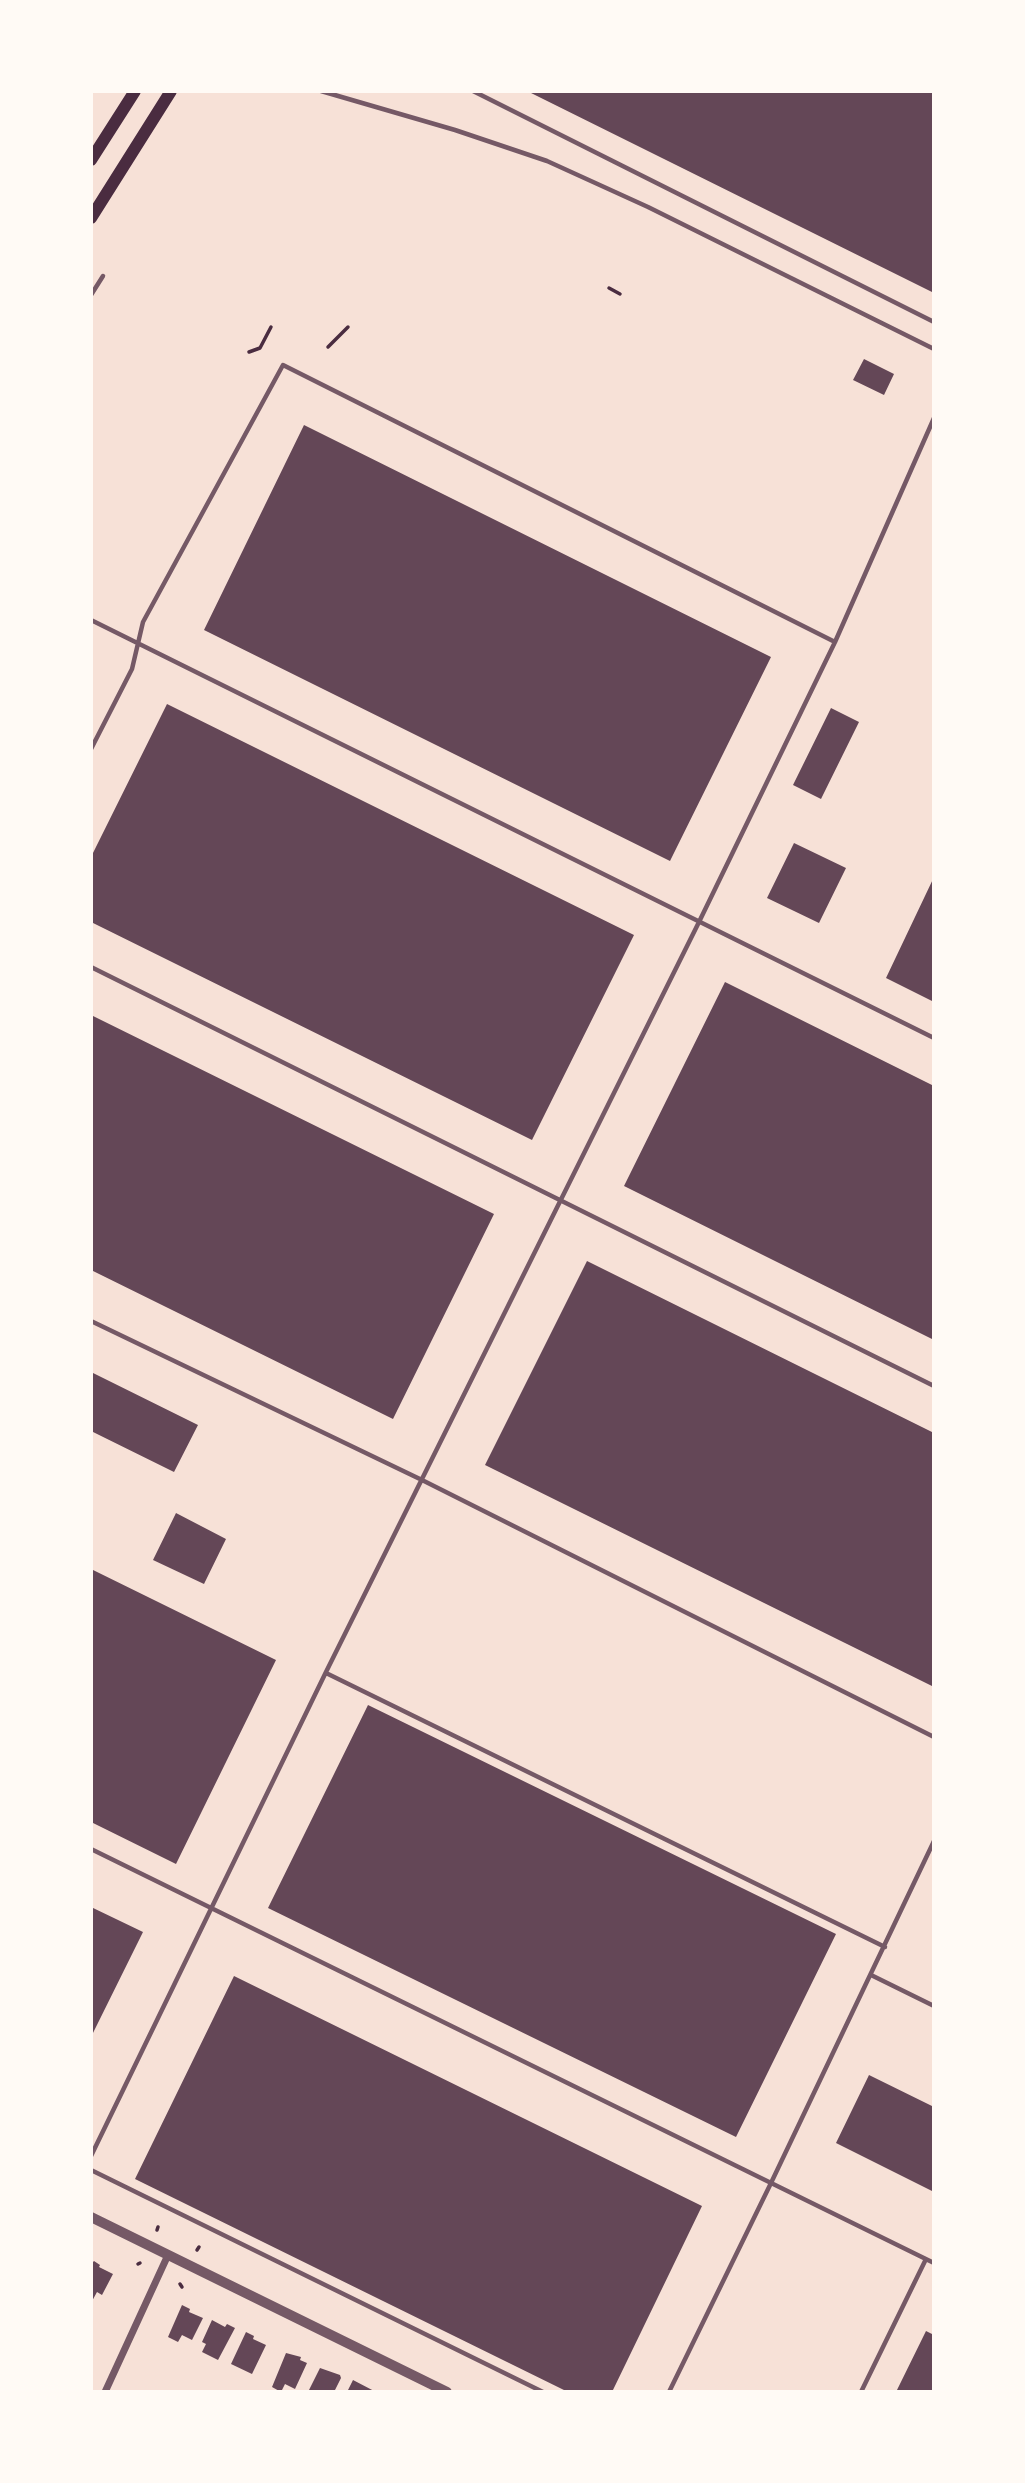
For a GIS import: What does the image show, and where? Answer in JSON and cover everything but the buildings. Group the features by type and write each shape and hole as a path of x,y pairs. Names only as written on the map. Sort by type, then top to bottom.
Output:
{"main road":[{"path":"91,160 135,91"},
{"path":"91,218 171,91"}],"street":[{"path":"91,2217 447,2392"},
{"path":"105,2392 168,2255"}],"lane":[{"path":"321,91 455,130 547,161 648,207 934,349"},
{"path":"473,91 934,322"},
{"path":"92,291 103,276"},
{"path":"91,749 132,669 143,622 283,365 835,642"},
{"path":"91,2156 326,1672 699,922 835,642 934,418"},
{"path":"91,620 934,1038"},
{"path":"91,967 934,1386"},
{"path":"91,1321 422,1480 934,1737"},
{"path":"326,1672 885,1947"},
{"path":"669,2392 934,1841"},
{"path":"91,1849 934,2263"},
{"path":"871,1975 934,2007"},
{"path":"91,2170 542,2392"},
{"path":"861,2392 926,2259"}],"path":[{"path":"609,288 620,294"},
{"path":"249,352 260,348 271,327"},
{"path":"327,347 348,327"}]}
